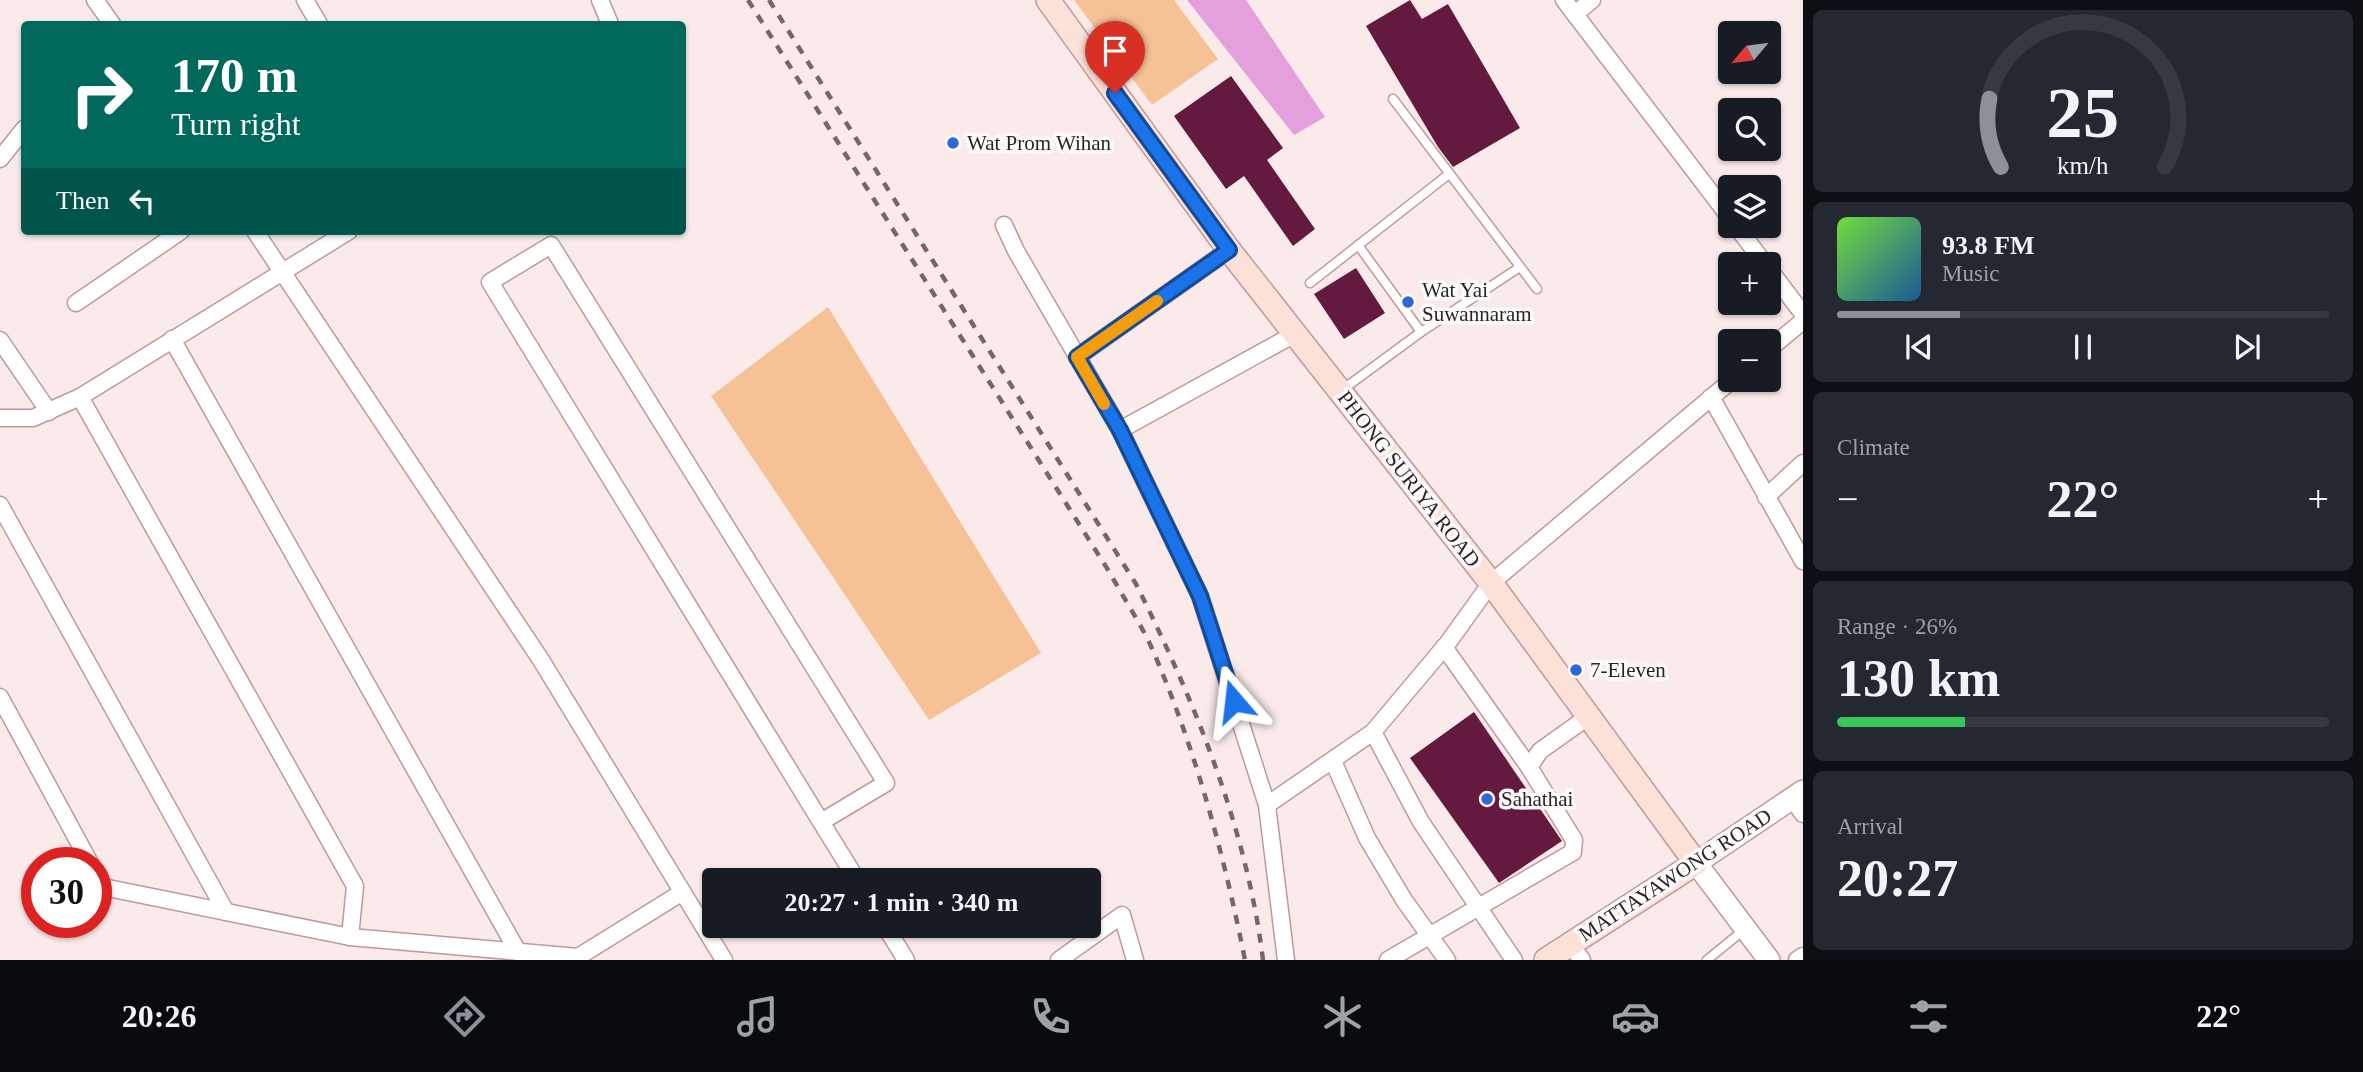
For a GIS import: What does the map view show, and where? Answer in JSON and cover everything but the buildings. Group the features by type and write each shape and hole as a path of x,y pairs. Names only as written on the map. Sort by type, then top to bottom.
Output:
{"main road":[{"name":"PHONG SURIYA ROAD","path":"1052,1 1229,250 1293,335 1491,583 1696,863"},
{"name":"MATTAYAWONG ROAD","path":"1546,960 1576,952 1696,863"}],"street":[{"path":"95,0 109,21"},
{"path":"305,0 317,21"},
{"path":"600,0 609,21"},
{"path":"1564,0 1718,202"},
{"path":"1575,14 1592,0"},
{"path":"0,159 21,133"},
{"path":"1004,225 1120,430 1200,596 1267,805 1286,960"},
{"path":"76,303 175,235"},
{"path":"258,235 541,660 681,894 724,960"},
{"path":"0,418 33,418 80,397 341,235"},
{"path":"1745,238 1757,252"},
{"path":"821,821 886,783 551,246 490,282 821,821 850,868"},
{"path":"1077,357 1229,250"},
{"path":"1781,285 1803,314"},
{"path":"1781,339 1803,321"},
{"path":"1120,430 1293,335"},
{"path":"172,339 518,952"},
{"path":"0,340 50,412"},
{"path":"1267,805 1373,732 1444,647 1491,583 1718,391"},
{"path":"80,397 355,886 350,937"},
{"path":"1711,397 1803,561"},
{"path":"1766,498 1803,463"},
{"path":"0,505 226,912"},
{"path":"1388,960 1479,905 1569,856 1575,847 1529,766 1444,647"},
{"path":"0,697 80,847"},
{"path":"1529,766 1540,751 1589,716"},
{"path":"1373,732 1421,822 1514,960"},
{"path":"1333,761 1367,838 1447,960"},
{"name":"MATTAYAWONG ROAD","path":"1696,863 1799,801"},
{"name":"PHONG SURIYA ROAD","path":"1696,863 1769,960"},
{"path":"112,889 350,937 578,957 681,894"},
{"path":"1059,960 1122,915 1135,960"},
{"path":"893,938 906,960"},
{"path":"1797,960 1803,956"}],"lane":[{"path":"1393,99 1537,289"},
{"path":"1310,283 1449,174"},
{"path":"1358,245 1421,332"},
{"path":"1340,392 1421,332 1520,267"},
{"path":"1707,960 1745,929"}],"shaded area":[{"path":"1074,0 1174,0 1218,59 1152,105"},
{"path":"1187,0 1246,0 1325,117 1294,135"},
{"path":"828,307 1041,653 929,720 711,396"}],"railway":[{"path":"748,0 1110,573 1144,632 1169,690 1196,766 1228,882 1245,960"},
{"path":"769,0 1136,584 1178,674 1216,767 1245,863 1263,960"}],"slow traffic":[{"path":"1104,404 1077,357 1157,301"}],"place":[{"name":"Wat Prom Wihan","path":"953,143"},
{"name":"Wat Yai Suwannaram","path":"1408,302"},
{"name":"7-Eleven","path":"1576,670"},
{"name":"Sahathai","path":"1487,799"}],"route":[{"path":"1115,93 1229,250 1077,357 1120,430 1200,596 1234,701"}]}
